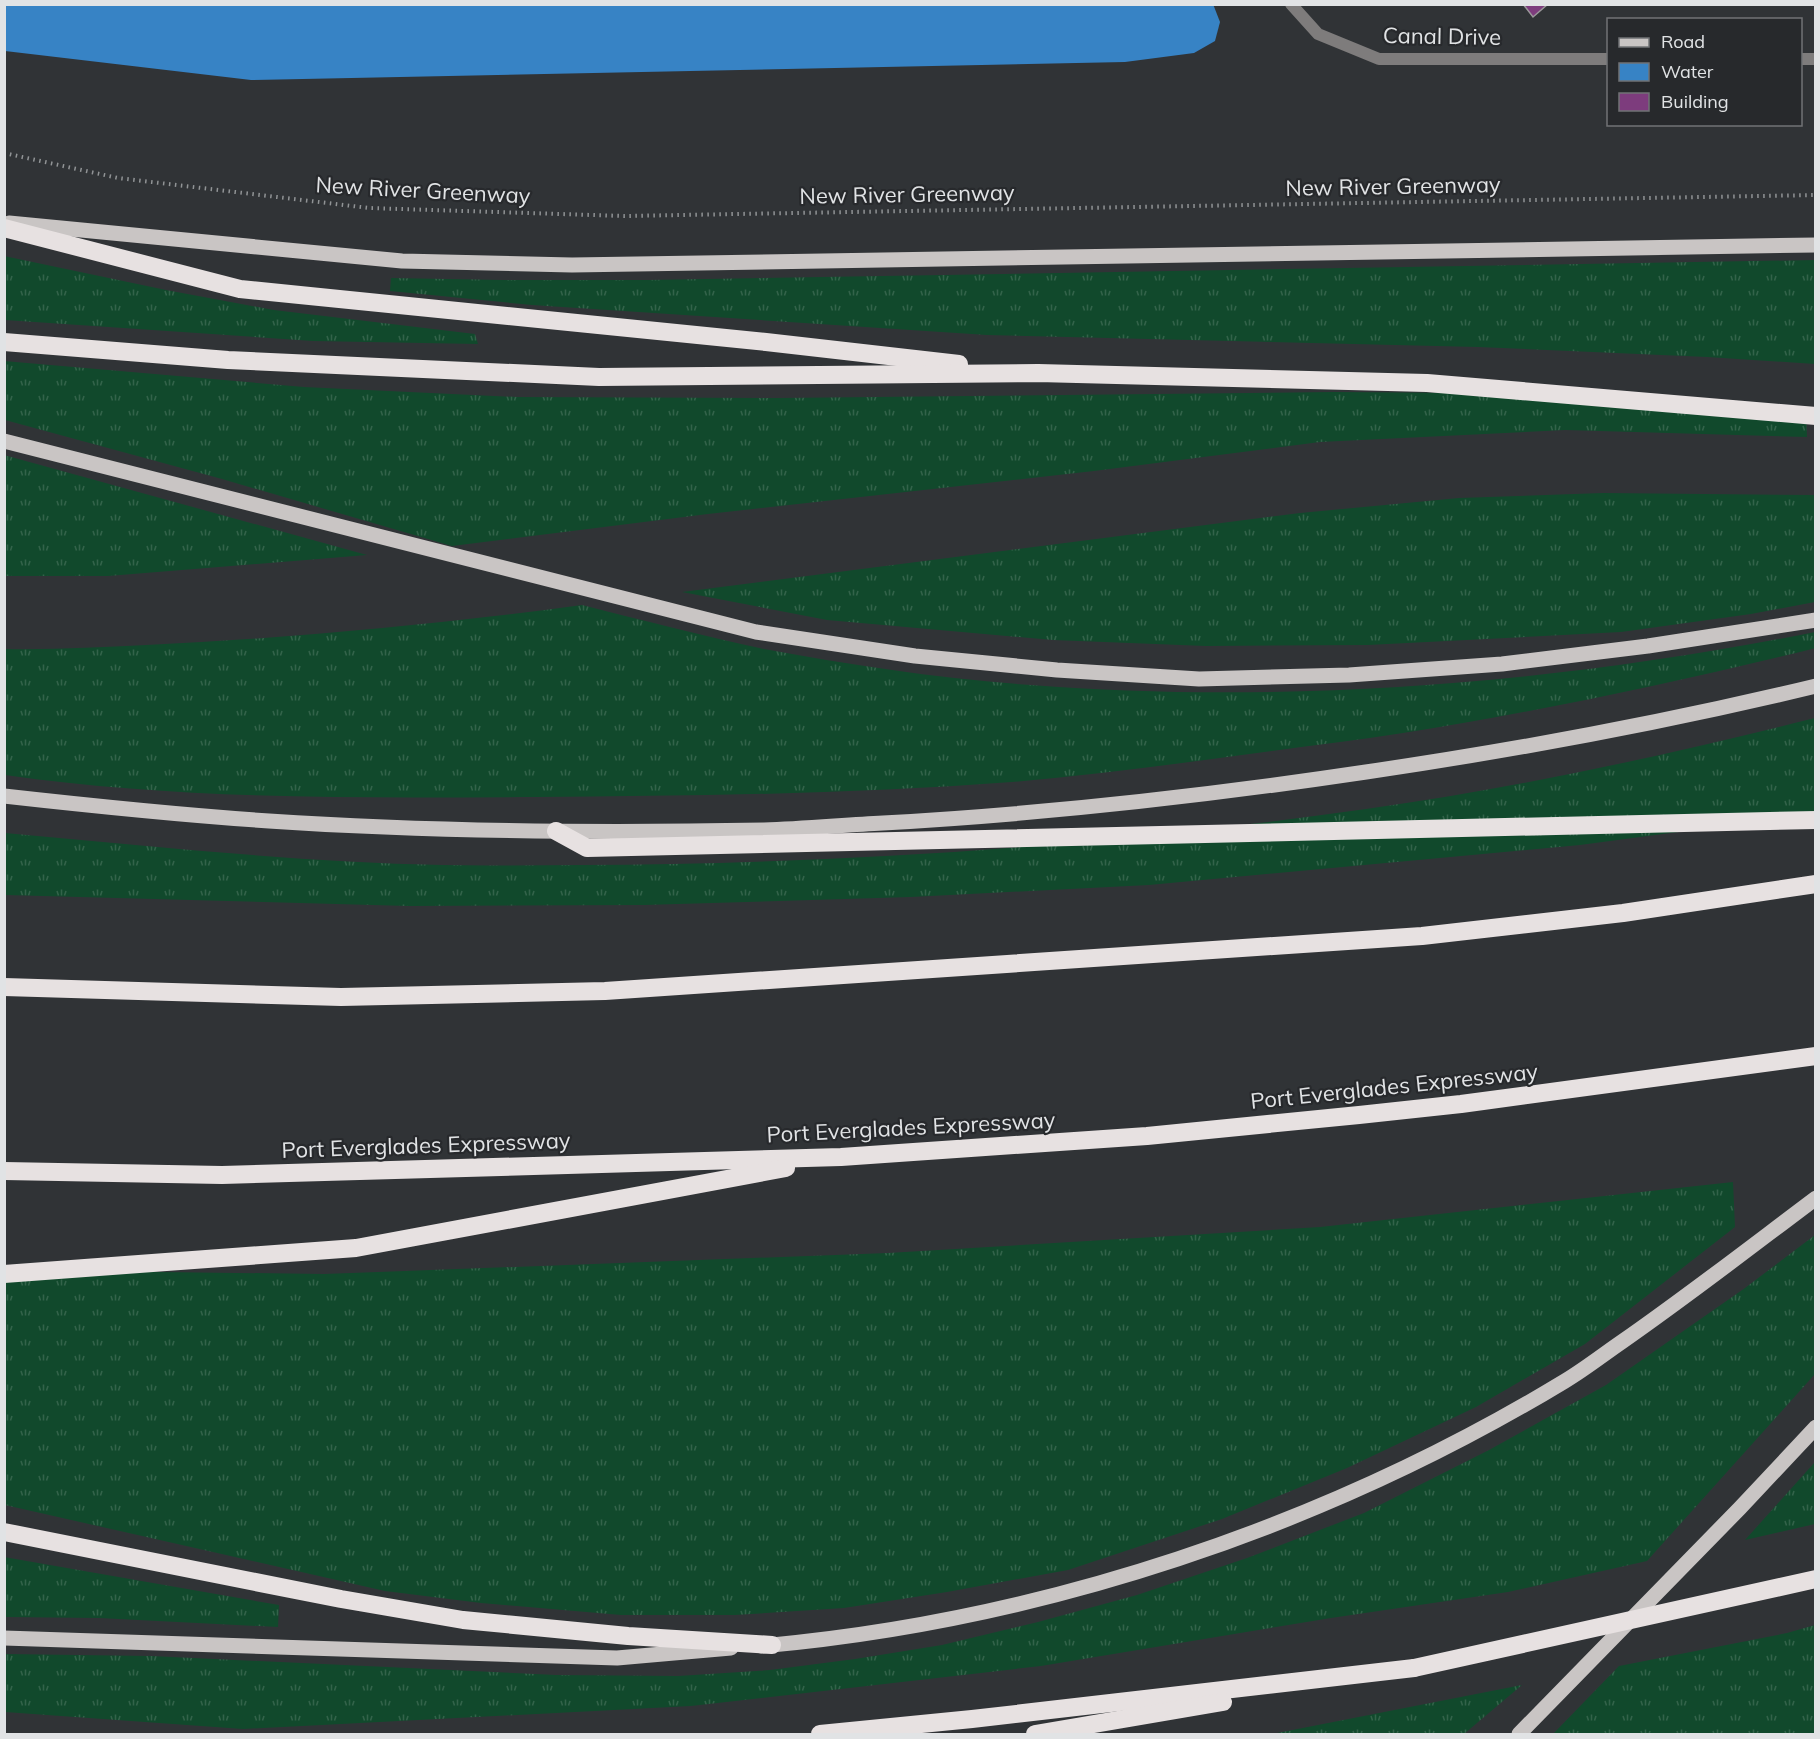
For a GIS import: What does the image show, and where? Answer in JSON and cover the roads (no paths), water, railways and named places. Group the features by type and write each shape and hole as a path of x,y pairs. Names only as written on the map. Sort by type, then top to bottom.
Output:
{"highway":[{"path":"4,228 240,289 766,342 1038,373"},
{"path":"4,342 228,360 599,378 1038,373 1427,383 1815,416"},
{"path":"556,831 586,848 1815,820"},
{"path":"4,987 341,997 605,991 1422,936 1623,913 1815,884"},
{"name":"Port Everglades Expressway","path":"4,1171 222,1175 841,1157 1147,1136 1359,1115 1483,1102 1815,1056"},
{"path":"4,1274 356,1248 841,1157"},
{"path":"4,1532 341,1599 463,1620 628,1636 772,1645"},
{"path":"1035,1734 1414,1668 1815,1580"},
{"path":"820,1734 972,1719 1414,1668"}],"main road":[{"path":"4,222 402,261 572,265 1815,245"},
{"path":"4,441 756,632 927,657 1057,670 1200,679 1349,675 1502,664 1648,646 1815,620"},
{"path":"4,796 130,810 274,821 556,831 768,830 1052,812 1262,787 1478,755 1752,702 1815,686"},
{"path":"4,1638 617,1658 772,1645 904,1628 1002,1608 1122,1577 1243,1536 1366,1486 1458,1443 1568,1379 1674,1306 1815,1198"},
{"path":"1519,1734 1740,1508 1815,1427"}],"street":[{"name":"Canal Drive","path":"1291,4 1318,34 1379,59 1607,59"}],"water":[{"path":"5,4 1213,4 1220,22 1215,41 1194,53 1125,62 251,80 5,51"}]}
